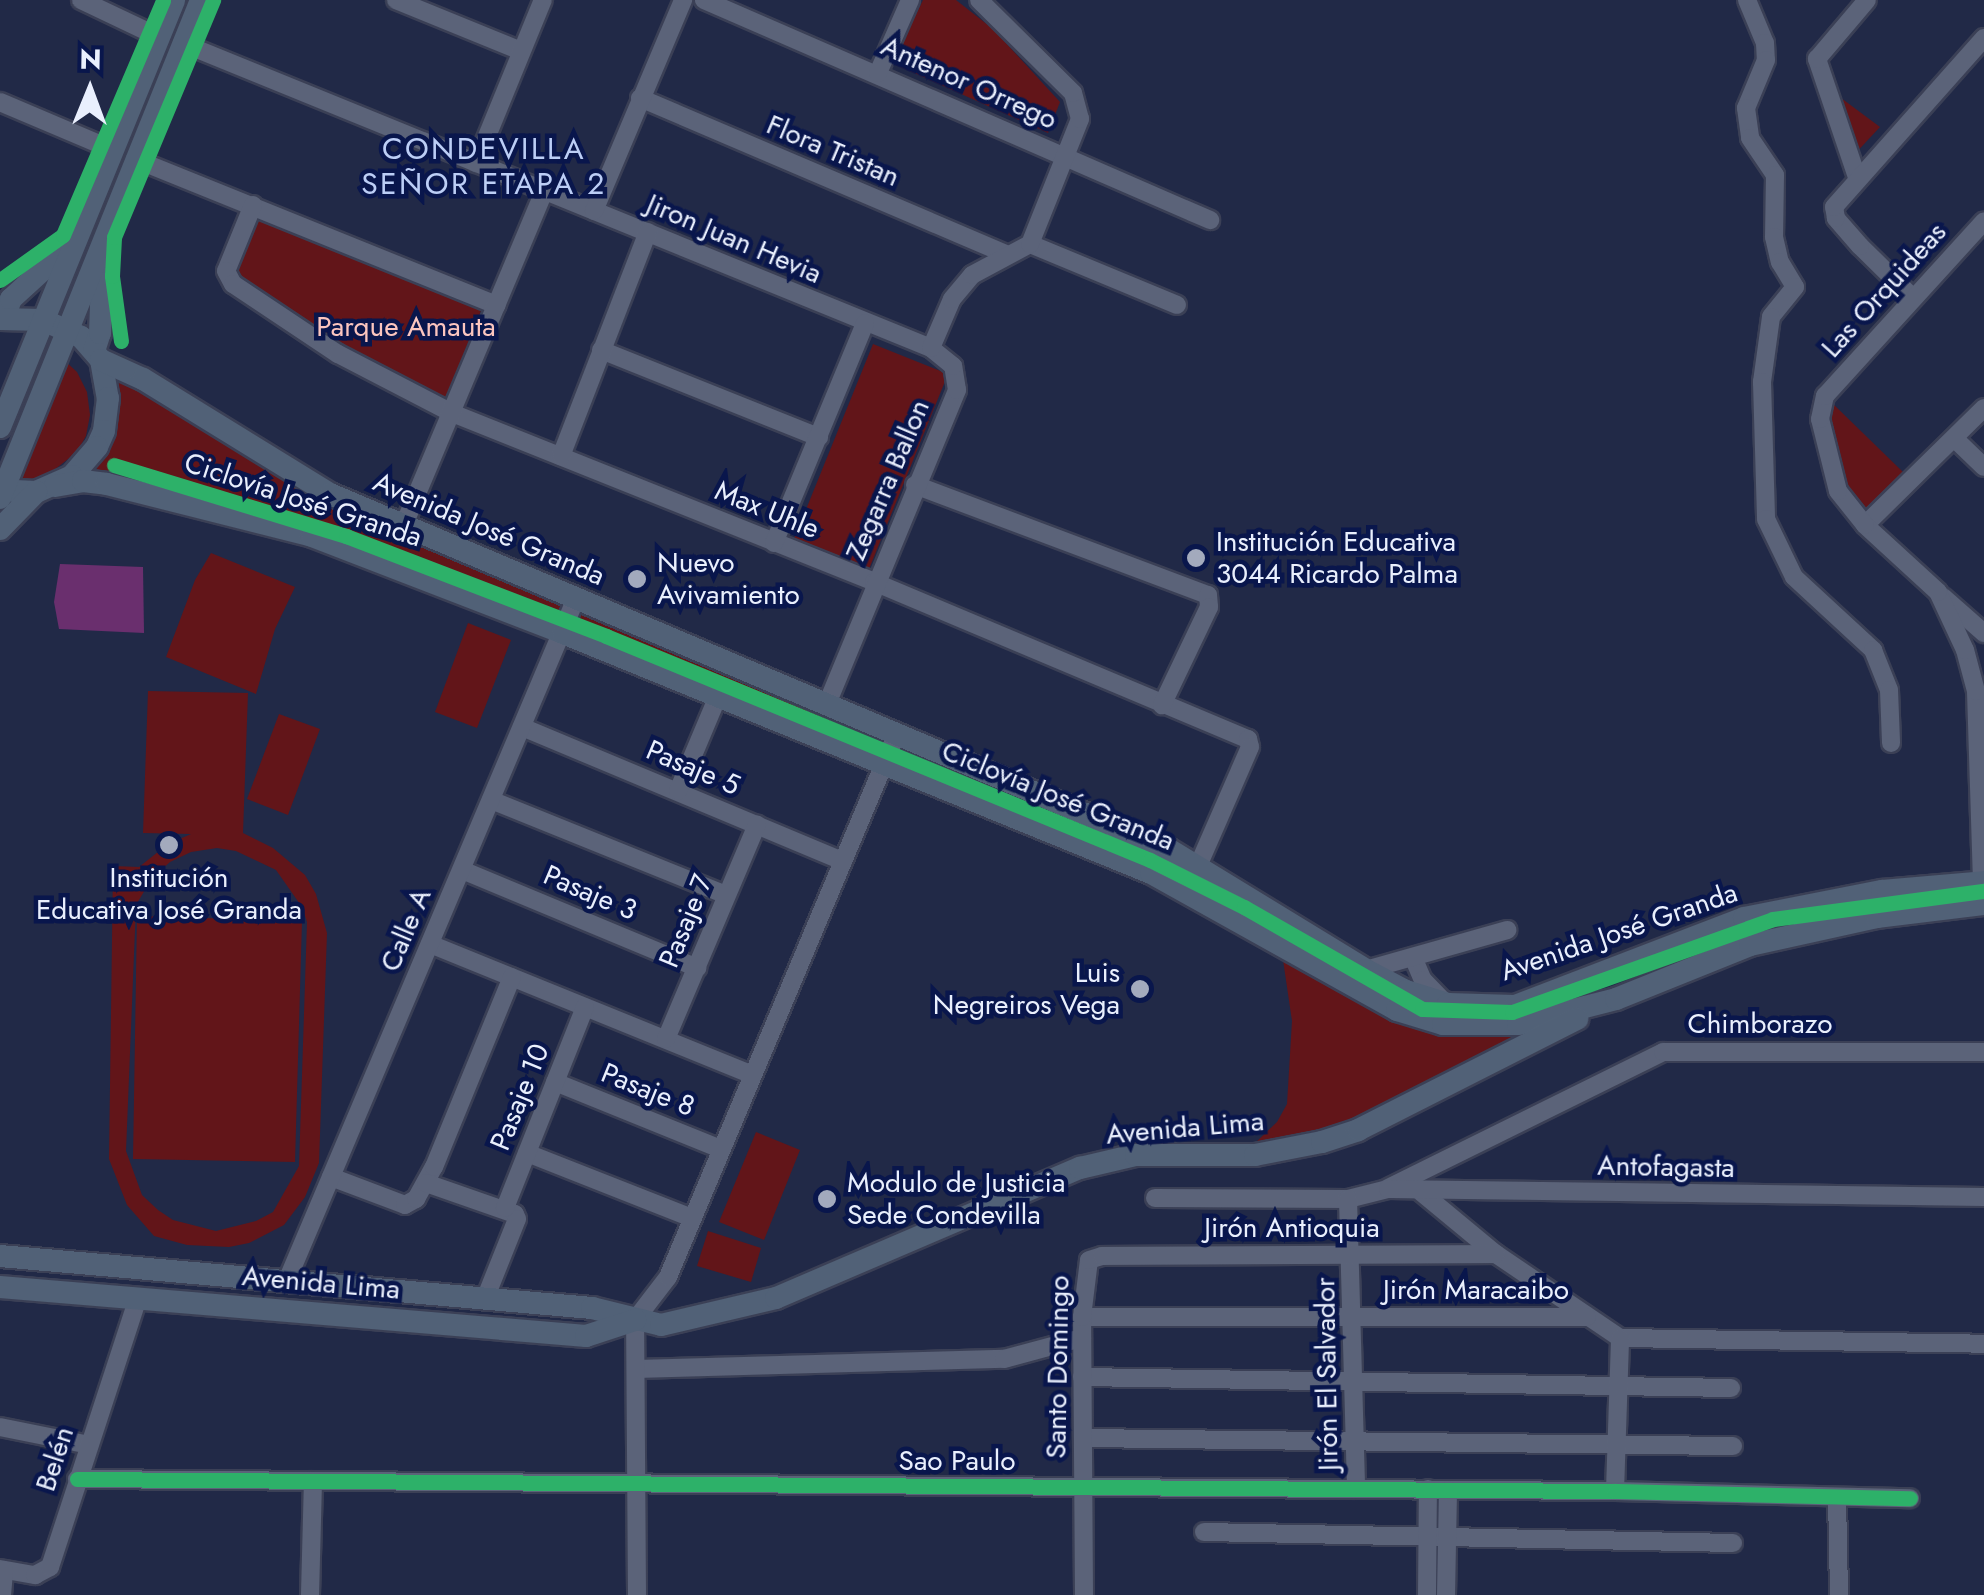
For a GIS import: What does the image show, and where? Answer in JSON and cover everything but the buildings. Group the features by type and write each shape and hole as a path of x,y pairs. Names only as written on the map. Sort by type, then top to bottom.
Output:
{"main road":[{"path":"1,493 55,324 75,240 174,0"},
{"path":"0,427 104,232 201,0"},
{"path":"0,529 45,489 86,464 104,431 108,398 97,356 104,232"},
{"path":"55,324 2,319 11,299 75,240"},
{"name":"Avenida José Granda","path":"55,324 97,356 142,379 330,494 896,732 1198,866 1366,970 1406,991 1448,1004 1515,1006 1744,918 1882,891 1983,889"},
{"name":"Avenida José Granda","path":"1,493 83,481 107,484 293,530 563,633 1151,874 1397,1010 1444,1024 1518,1024 1616,999 1750,945 1983,889"},
{"name":"Avenida Lima","path":"0,1256 592,1308 661,1325 776,1298 1080,1168 1136,1156 1254,1155 1322,1142 1358,1130 1616,999"},
{"name":"Avenida Lima","path":"0,1287 586,1336 635,1320"}],"street":[{"path":"81,0 159,36"},
{"path":"396,0 521,51"},
{"path":"476,162 543,0"},
{"path":"594,211 683,0"},
{"name":"Antenor Orrego","path":"704,0 1210,220"},
{"path":"878,73 910,0"},
{"path":"980,0 1073,93 1080,120 1030,244"},
{"path":"1747,0 1765,43 1766,60 1746,108 1750,138 1775,175 1774,237 1780,262 1794,287 1772,317 1762,382 1766,519 1794,577 1872,650 1889,690 1892,744"},
{"path":"1857,177 1818,55 1867,0"},
{"path":"1913,298 1836,218 1834,207 1984,38"},
{"name":"Jiron Juan Hevia","path":"182,44 931,348"},
{"name":"Flora Tristan","path":"640,98 1004,254"},
{"path":"0,102 113,150"},
{"path":"136,159 497,305"},
{"path":"403,527 544,192"},
{"name":"Max Uhle","path":"253,205 226,271 232,284 338,354 452,413 874,582 1242,736 1250,747 1198,866"},
{"name":"Las Orquideas","path":"1864,525 1838,491 1828,462 1820,419 1825,396 1984,221"},
{"path":"561,456 648,232"},
{"path":"931,348 952,299 972,275 1004,254 1030,244 1177,305"},
{"path":"774,543 865,323"},
{"name":"Zegarra Ballon","path":"826,704 957,390 953,366 931,348"},
{"path":"601,350 819,437"},
{"path":"1984,408 1864,525 1984,633"},
{"path":"1956,439 1984,467"},
{"path":"915,484 1208,595 1210,608 1162,705"},
{"path":"1938,592 1964,650 1976,691 1983,889"},
{"name":"Calle A","path":"286,1284 576,598"},
{"path":"678,791 717,698"},
{"name":"Pasaje 5","path":"522,727 842,860"},
{"path":"638,1595 635,1320 668,1277 721,1149 743,1110 752,1075 896,732"},
{"path":"491,800 726,894"},
{"name":"Pasaje 7","path":"666,1039 757,825"},
{"name":"Pasaje 3","path":"462,870 697,968"},
{"path":"1366,970 1507,930"},
{"path":"430,944 752,1075"},
{"path":"1413,957 1428,987 1448,1004"},
{"path":"331,1178 405,1204 416,1199 512,977"},
{"name":"Pasaje 10","path":"505,1208 585,1007"},
{"name":"Chimborazo","path":"1388,1189 1663,1052 1984,1052"},
{"name":"Pasaje 8","path":"555,1082 721,1149"},
{"path":"527,1153 692,1218"},
{"path":"426,1183 505,1208 517,1218 485,1300"},
{"name":"Antofagasta","path":"1155,1198 1348,1198 1388,1189 1984,1197"},
{"path":"1420,1192 1496,1254 1587,1317"},
{"name":"Jirón El Salvador","path":"1348,1198 1356,1489"},
{"name":"Jirón Antioquia","path":"1089,1260 1102,1256 1496,1254"},
{"name":"Santo Domingo","path":"1084,1595 1082,1317 1089,1260"},
{"name":"Belén","path":"2,1595 2,1569 35,1575 50,1567 138,1298"},
{"name":"Jirón Maracaibo","path":"1082,1317 1587,1317 1620,1338"},
{"path":"636,1369 1004,1360 1082,1338"},
{"path":"1614,1491 1620,1338 1984,1344"},
{"path":"1082,1378 1731,1388"},
{"path":"0,1426 88,1445"},
{"path":"1083,1438 1733,1446"},
{"name":"Sao Paulo","path":"77,1479 1428,1489 1910,1498"},
{"path":"310,1595 312,1481"},
{"path":"1427,1595 1428,1489"},
{"path":"1446,1595 1448,1490"},
{"path":"1837,1497 1839,1595"},
{"path":"1204,1532 1733,1543"}],"green space":[{"path":"923,0 956,0 993,29 1060,102 1048,133 892,63"},
{"path":"1829,89 1880,127 1851,158"},
{"name":"Parque Amauta","path":"257,215 482,308 446,398 336,341 233,272"},
{"path":"873,344 948,374 867,574 792,544"},
{"path":"64,360 77,372 87,392 90,415 86,436 77,452 49,474 33,481 16,480"},
{"path":"112,373 324,500 1052,814 1048,824 447,581 96,472"},
{"path":"1828,399 1904,473 1862,515 1836,472"},
{"path":"211,553 295,587 275,629 256,694 166,657 195,580"},
{"path":"468,623 511,640 477,728 435,712"},
{"path":"148,691 248,693 243,833 273,848 305,875 316,894 327,933 319,1163 305,1197 284,1225 249,1243 229,1247 187,1245 154,1236 127,1205 109,1159 113,866 139,867 168,844 191,834 143,833","holes":["217,848 236,851 276,870 302,907 307,922 299,1166 273,1212 256,1221 216,1231 173,1220 158,1210 142,1195 126,1151 136,905 152,878 170,862 191,852"]},
{"path":"279,714 320,729 288,815 247,799"},
{"path":"137,916 302,921 295,1162 133,1159"},
{"path":"1282,953 1530,1029 1509,1046 1369,1121 1254,1144 1277,1122 1287,1104 1292,1021"},
{"path":"756,1132 800,1150 764,1240 719,1222"},
{"path":"708,1231 761,1248 751,1282 697,1266"}],"shaded area":[{"path":"60,564 143,567 144,633 59,629 54,602"}],"cycle path":[{"path":"0,280 63,235 163,0"},
{"path":"121,341 112,276 114,237 213,0"},
{"name":"Ciclovía José Granda","path":"114,465 346,536 606,636 1150,860 1244,907 1422,1009 1512,1012 1773,919 1984,891"},
{"path":"77,1479 1615,1491 1910,1498"}],"place":[{"name":"Institución Educativa 3044 Ricardo Palma","path":"1196,558"},
{"name":"Nuevo Avivamiento","path":"637,579"},
{"name":"Institución Educativa José Granda","path":"169,845"},
{"name":"Luis Negreiros Vega","path":"1140,989"},
{"name":"Modulo de Justicia Sede Condevilla","path":"827,1199"}],"district":[{"name":"CONDEVILLA SEÑOR ETAPA 2","path":"484,166"}]}
